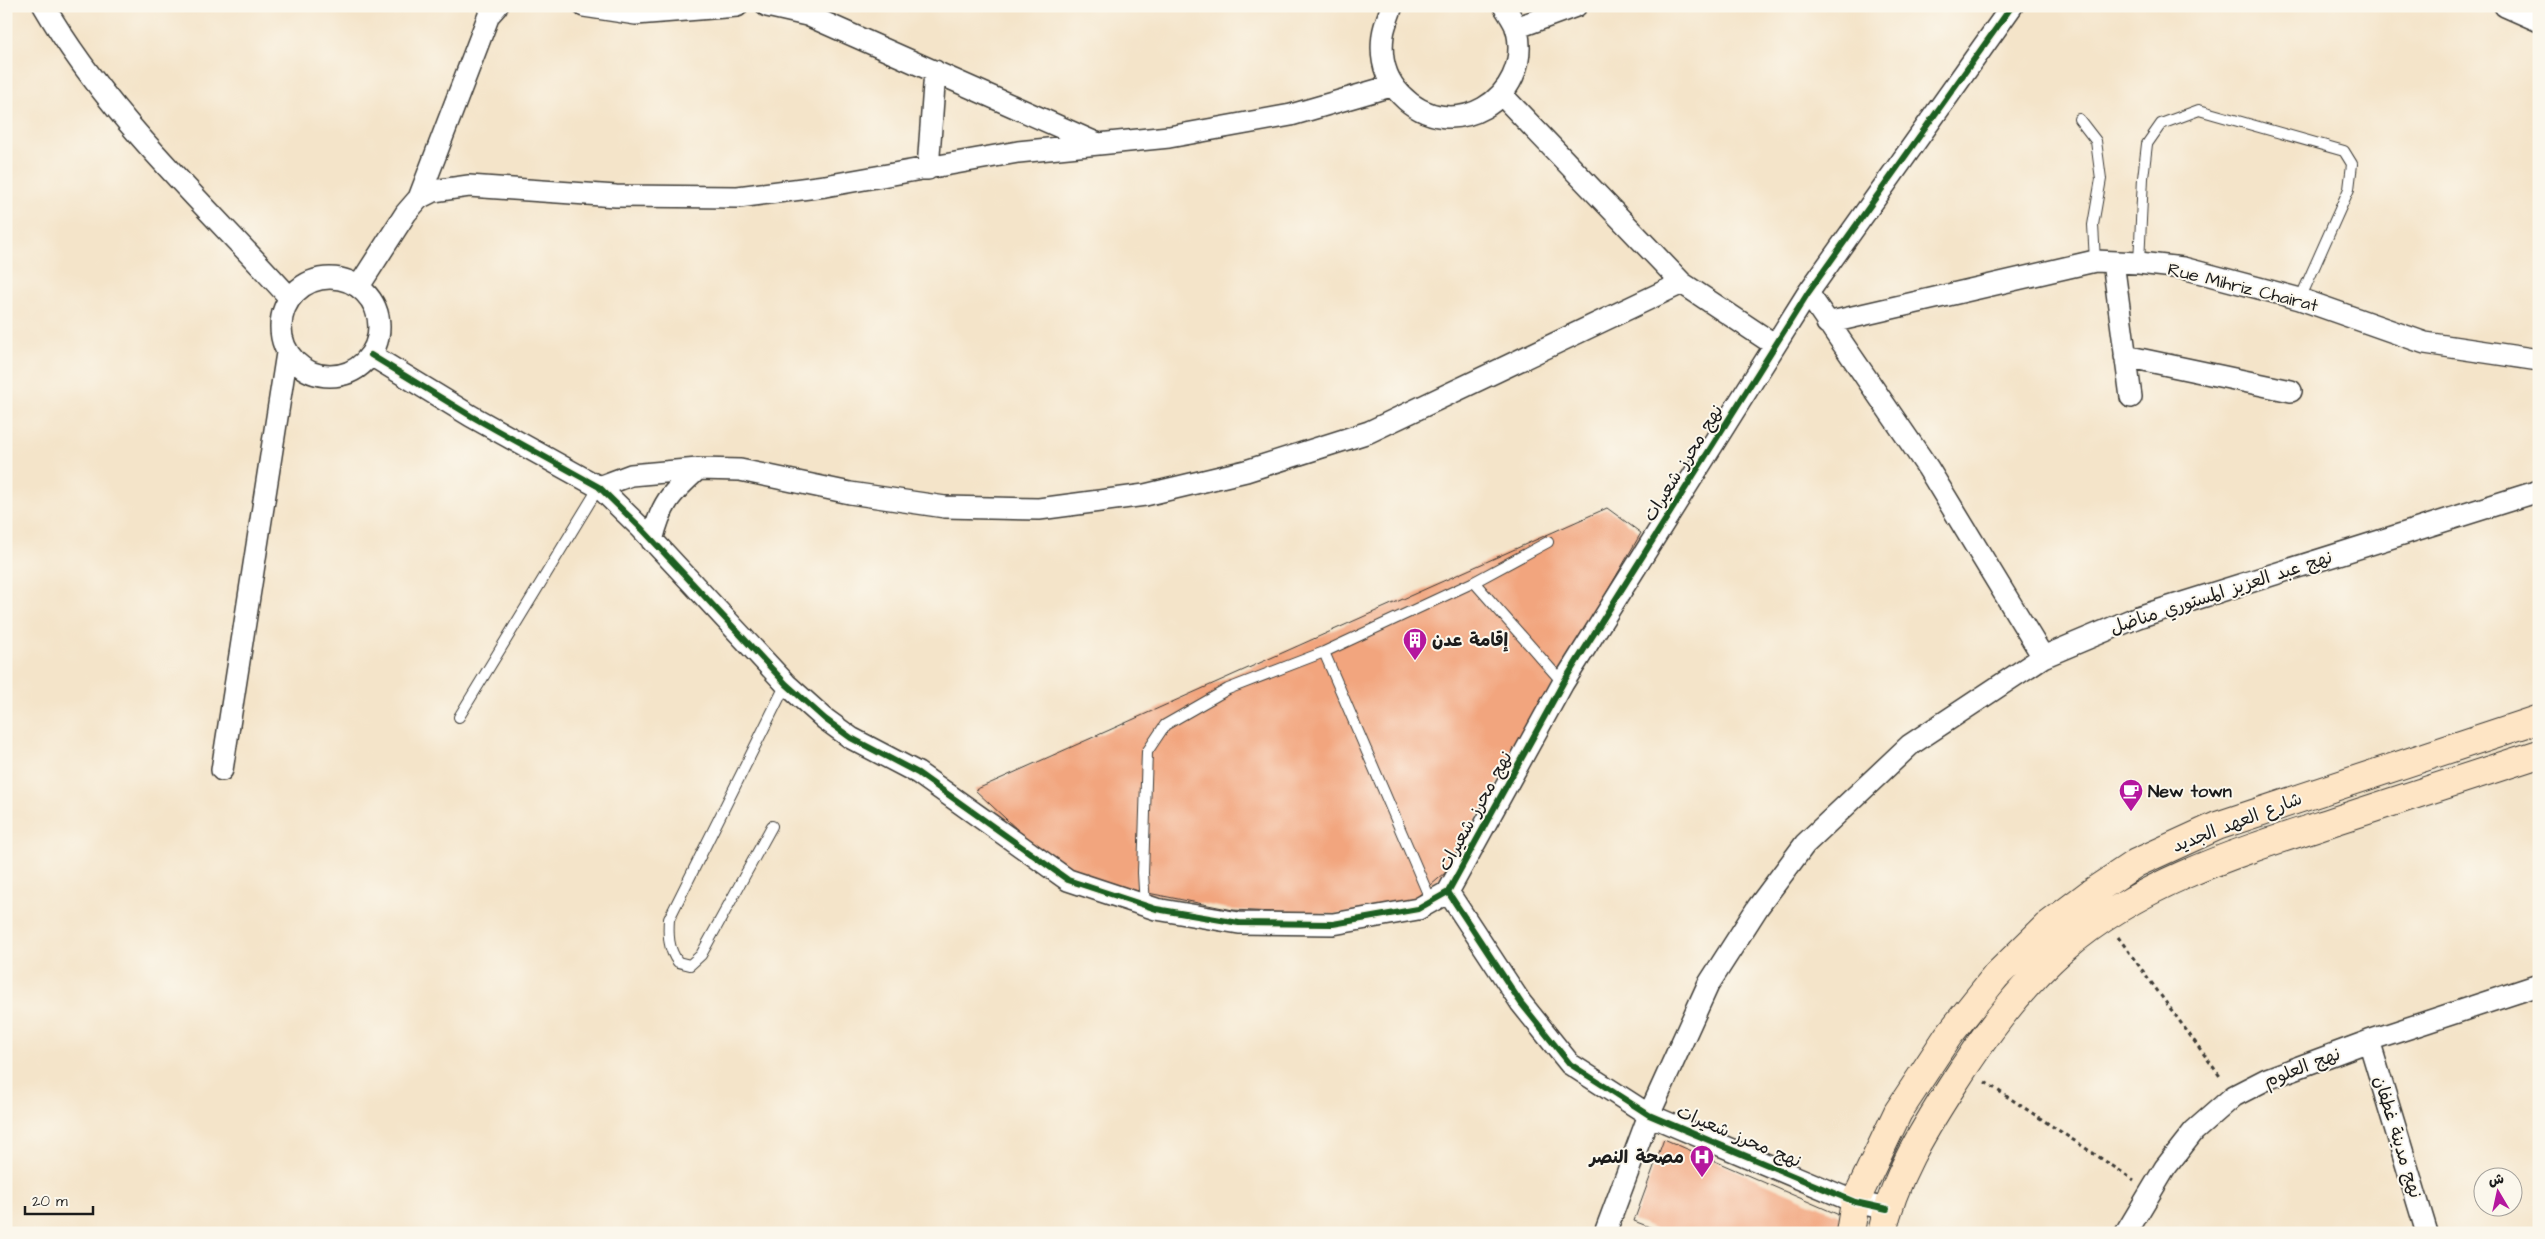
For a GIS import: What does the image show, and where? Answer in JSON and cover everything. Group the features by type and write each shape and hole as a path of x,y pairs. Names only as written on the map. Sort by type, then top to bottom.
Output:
{"main road":[{"name":"شارع العهد الجديد","path":"1850,1233 1855,1202 1898,1112 1948,1036 1996,976 2046,927 2091,893 2136,863 2216,826 2539,719"},
{"name":"شارع العهد الجديد","path":"1884,1221 1923,1131 1984,1036 2015,997 2064,948 2104,919 2140,896 2226,856 2539,754"}],"street":[{"path":"44,6 66,45 103,92 289,297"},
{"path":"359,286 406,213 419,198 489,15 497,6"},
{"path":"584,6 636,14 737,6"},
{"path":"767,6 807,14 1098,144"},
{"path":"1392,6 1383,35 1383,65 1391,86 1411,106 1429,114 1448,118 1468,116 1486,108 1502,95 1514,75 1520,52 1516,28 1504,6"},
{"path":"1516,28 1576,6"},
{"name":"نهج محرز شعيرات","path":"1884,1221 1855,1202 1649,1115 1570,1064 1440,896 1563,683 1775,344 1808,293 2012,6"},
{"path":"2505,6 2539,21"},
{"path":"928,169 934,71"},
{"path":"419,198 434,191 469,186 616,196 738,197 825,186 1018,152 1169,137 1291,115 1391,86"},
{"path":"1502,95 1682,283 1775,344"},
{"path":"2104,262 2125,356 2131,397"},
{"name":"Rue Mihriz Chairat","path":"1827,323 2104,262 2139,263 2183,268 2300,299 2425,343 2539,360"},
{"path":"322,277 341,278 359,286 372,300 379,318 378,337 371,355 356,368 338,376 318,375 300,367 287,353 280,334 281,315 289,297 304,284 322,277"},
{"path":"599,488 631,475 698,469 740,470 850,493 945,507 1040,509 1145,495 1246,472 1369,432 1682,283"},
{"path":"1808,293 1928,468 2043,657"},
{"path":"222,770 287,353"},
{"path":"371,355 471,416 599,488 652,541 786,684 825,720 851,738 918,774 1068,880 1145,906 1239,922 1333,924 1418,909 1440,896"},
{"path":"2125,356 2292,391"},
{"path":"652,541 658,516 672,492 698,469"},
{"name":"نهج عبد العزيز المستوري مناضل","path":"1606,1233 1649,1115 1708,985 1758,907 1806,844 1910,745 2043,657 2138,617 2539,491"},
{"name":"نهج العلوم","path":"2126,1233 2165,1168 2194,1131 2234,1096 2267,1079 2369,1041 2539,985"},
{"name":"نهج مدينة غطفان","path":"2369,1041 2427,1233"}],"lane":[{"path":"2139,263 2143,178 2148,144 2161,124 2198,110 2344,151 2352,164 2350,189 2300,299"},
{"path":"2079,119 2096,141 2101,179 2093,225 2104,262"},
{"path":"458,717 599,488"},
{"path":"1145,906 1143,873 1147,752 1164,725 1228,689 1324,652 1474,582 1548,542"},
{"path":"1474,582 1563,683"},
{"path":"1324,652 1440,896"},
{"path":"772,826 701,955 690,965 678,962 672,955 668,934 670,919 786,684"}],"path":[{"path":"2104,919 2234,1096"},
{"path":"1963,1068 2151,1191"}],"building":[{"name":"إقامة عدن","path":"1607,508 1641,533 1445,873 1409,904 1332,915 1233,910 1068,877 975,790"},
{"name":"مصحة النصر","path":"1664,1139 1846,1218 1842,1233 1665,1233 1634,1221"}],"cycle path":[{"path":"1887,1209 1855,1202 1649,1115 1570,1064 1521,1003 1448,892 1563,683 1808,293 2012,6"},
{"path":"371,355 471,416 599,487 642,529 786,684 825,719 851,738 918,773 1068,880 1156,909 1239,923 1333,924 1418,909 1448,892"}],"place":[{"name":"إقامة عدن","path":"1415,661"},
{"name":"New town","path":"2131,812"},
{"name":"مصحة النصر","path":"1702,1178"}]}
